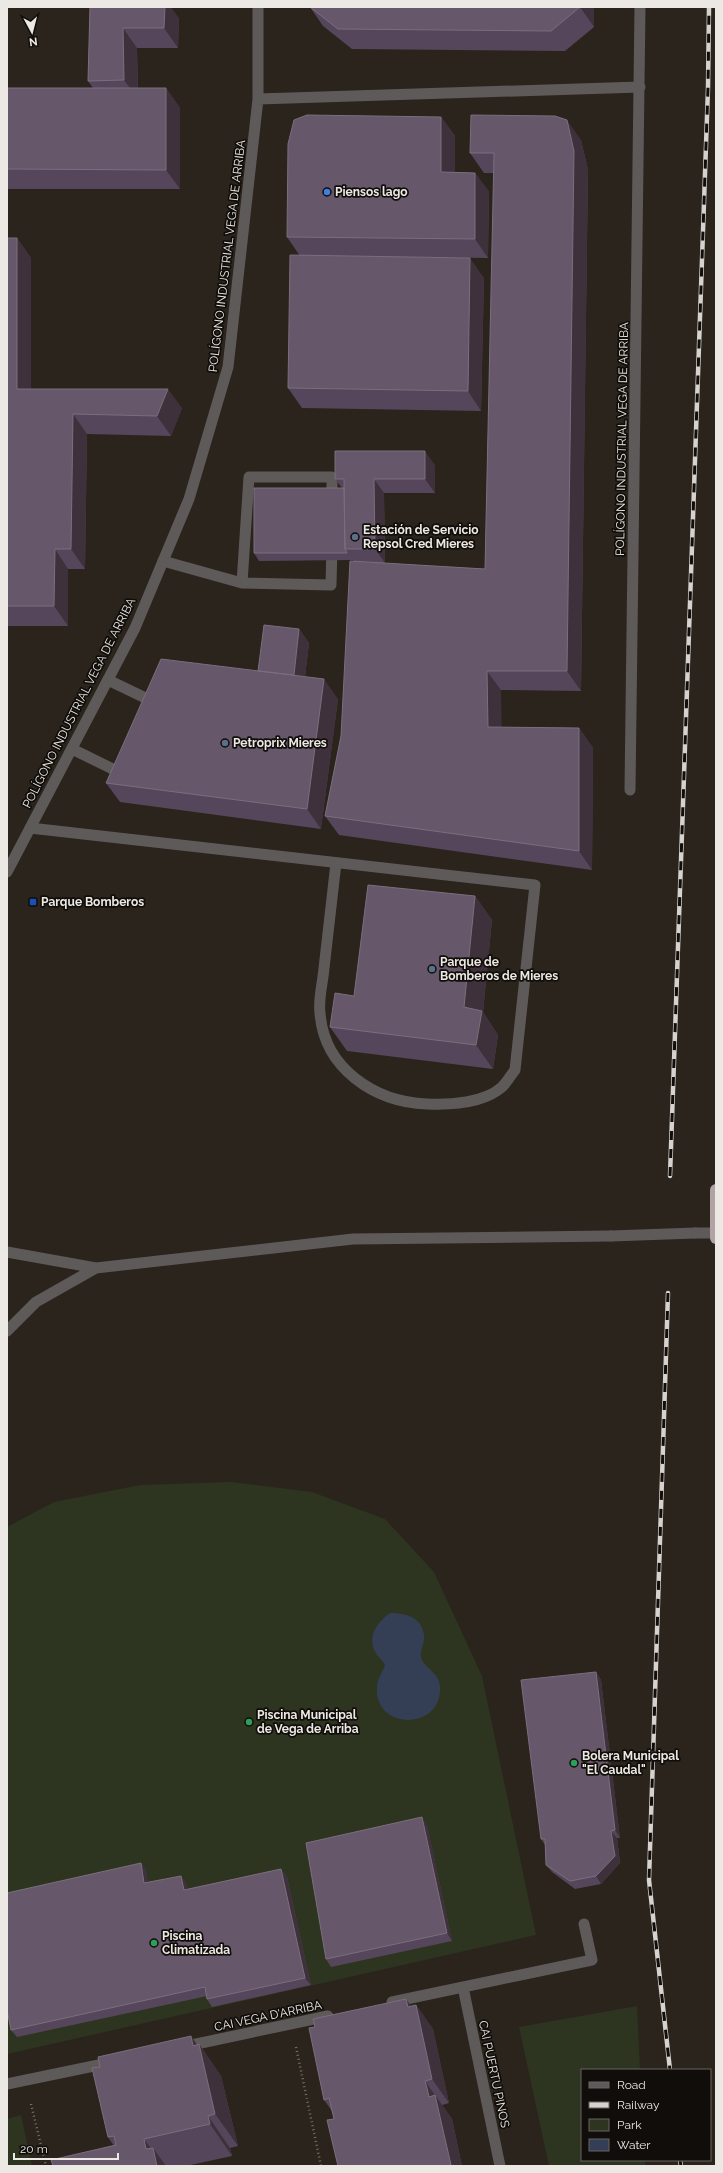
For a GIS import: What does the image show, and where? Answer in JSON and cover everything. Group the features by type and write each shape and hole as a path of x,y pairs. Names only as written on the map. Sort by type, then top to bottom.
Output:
{"highway":[{"path":"716,1190 716,1238"}],"street":[{"name":"POLÍGONO INDUSTRIAL VEGA DE ARRIBA","path":"7,872 135,628 189,499 228,367 258,99 258,7"},
{"name":"POLÍGONO INDUSTRIAL VEGA DE ARRIBA","path":"630,790 640,7"},
{"path":"258,99 640,87"},
{"path":"242,583 249,477 332,477 332,516"},
{"path":"162,561 242,583 331,585 332,531"},
{"path":"108,680 162,706"},
{"path":"72,749 131,778"},
{"path":"30,828 336,863 536,886 516,1070 502,1087 487,1096 466,1102 409,1103 369,1088 351,1075 334,1057 324,1040 319,1012 336,863"},
{"path":"7,1252 96,1268 353,1239 611,1236 716,1233"},
{"path":"7,1331 36,1302 96,1268"},
{"path":"377,2006 592,1960 584,1924"},
{"name":"CAI PUERTU PINOS","path":"463,1987 500,2166"},
{"name":"CAI VEGA D'ARRIBA","path":"171,2049 338,2014"},
{"path":"7,2084 125,2059"}],"path":[{"path":"292,2024 320,2166"},
{"path":"26,2080 46,2166"}],"green space":[{"name":"Piscina Municipal de Vega de Arriba","path":"231,1482 312,1492 385,1519 434,1572 482,1676 536,1935 7,2054 7,1527 54,1502 140,1485"},
{"path":"637,2006 640,2069 581,2069 581,2161 645,2161 645,2166 549,2166 519,2027"},
{"path":"21,2115 32,2166 7,2166 7,2119"}],"water":[{"path":"390,1613 407,1615 412,1617 420,1624 424,1635 421,1654 422,1660 439,1681 440,1686 438,1701 431,1711 421,1718 408,1720 396,1718 386,1712 379,1701 377,1684 385,1665 377,1655 372,1643 374,1631 377,1626"}],"building":[{"path":"90,7 165,7 164,28 123,28 124,80 88,81"},
{"path":"310,7 580,7 551,31 338,29"},
{"path":"7,88 166,88 166,170 7,169"},
{"path":"307,115 441,117 441,172 475,173 475,239 287,237 288,144 294,120"},
{"path":"471,115 555,116 567,120 574,151 567,671 487,671 488,727 579,728 579,851 325,816 341,736 350,561 485,569 494,153 470,153"},
{"path":"7,238 17,238 17,389 168,389 157,416 73,414 71,549 55,549 54,606 7,606"},
{"path":"290,255 470,258 468,391 288,388"},
{"path":"335,451 425,451 425,479 374,479 375,549 345,549 344,479 335,479"},
{"path":"254,488 344,488 345,549 347,553 254,553"},
{"path":"264,625 299,629 294,675 258,671"},
{"name":"Petroprix Mieres","path":"161,659 324,679 307,809 106,783"},
{"name":"Parque de Bomberos de Mieres","path":"368,885 475,896 464,1007 482,1011 476,1045 330,1027 335,993 354,996"},
{"name":"Bolera Municipal \"El Caudal\"","path":"596,1672 615,1830 611,1831 615,1856 596,1876 570,1881 546,1865 545,1839 541,1839 521,1680"},
{"path":"422,1817 447,1933 326,1959 306,1843"},
{"name":"Piscina Climatizada","path":"141,1863 144,1883 181,1876 184,1890 281,1869 305,1978 207,1999 205,1987 11,2030 7,2010 7,1893"},
{"path":"406,1999 408,2007 416,2005 432,2079 425,2081 429,2097 435,2095 451,2165 338,2166 327,2120 334,2119 329,2098 324,2100 309,2028 315,2027 313,2019"},
{"path":"191,2036 193,2046 199,2044 215,2114 208,2116 210,2124 144,2139 146,2149 153,2148 157,2166 53,2166 51,2160 116,2145 114,2136 108,2137 92,2068 100,2067 98,2057"}],"railway":[{"path":"670,1176 708,88 709,7"},
{"path":"668,1293 649,1880 670,2069"},
{"path":"680,2161 681,2166"}],"place":[{"name":"Piensos lago","path":"327,192"},
{"name":"Estación de Servicio Repsol Cred Mieres","path":"355,537"},
{"name":"Petroprix Mieres","path":"225,743"},
{"name":"Parque Bomberos","path":"33,902"},
{"name":"Parque de Bomberos de Mieres","path":"432,969"},
{"name":"Piscina Municipal de Vega de Arriba","path":"249,1722"},
{"name":"Bolera Municipal \"El Caudal\"","path":"574,1763"},
{"name":"Piscina Climatizada","path":"154,1943"}]}
